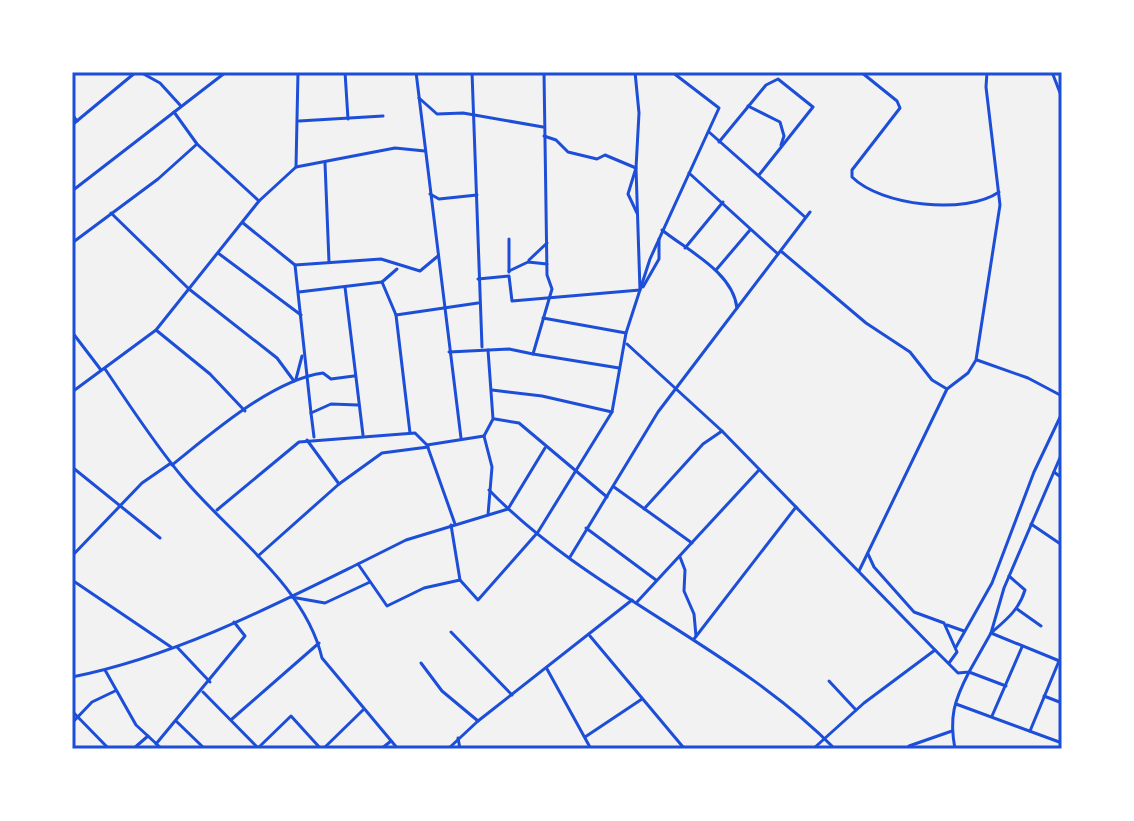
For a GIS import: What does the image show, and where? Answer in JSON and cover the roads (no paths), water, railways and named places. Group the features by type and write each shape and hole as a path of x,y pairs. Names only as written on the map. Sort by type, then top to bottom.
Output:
{"street":[{"path":"72,125 138,72 160,83 181,106"},
{"path":"72,191 226,72"},
{"path":"296,167 298,72"},
{"path":"345,72 348,119"},
{"path":"416,72 461,438"},
{"path":"472,72 482,349"},
{"path":"533,354 552,289 547,264 544,72"},
{"path":"635,72 639,113 636,168 640,290"},
{"path":"216,511 299,442 363,435 410,433 420,436 428,446 453,525 460,580 478,600 538,532 612,412 619,368 627,344 626,333 650,259 719,108 672,72"},
{"path":"861,72 890,95 900,108 852,170 852,177 858,183 898,203 984,202 999,192"},
{"path":"859,571 947,389 951,382 968,373 976,360 1000,205 986,87 987,72"},
{"path":"1052,72 1062,98"},
{"path":"719,142 766,85 778,79 813,107 759,175"},
{"path":"419,98 437,114 472,115 543,127"},
{"path":"748,106 780,122 784,136 780,149"},
{"path":"174,111 197,144 259,201"},
{"path":"72,114 77,121"},
{"path":"299,121 383,116"},
{"path":"709,132 806,217"},
{"path":"544,136 556,140 568,152 597,159 605,155 636,168"},
{"path":"72,243 197,144"},
{"path":"72,392 156,330 259,201 296,167 395,148 425,151"},
{"path":"325,163 329,262"},
{"path":"636,168 628,194 637,213"},
{"path":"689,173 750,229 866,323 910,352 932,380 947,389"},
{"path":"430,194 439,199"},
{"path":"432,205 439,199 477,195"},
{"path":"685,248 723,202"},
{"path":"570,557 658,412 810,212"},
{"path":"111,213 189,289 277,358 295,380"},
{"path":"243,223 295,265 315,439"},
{"path":"716,270 750,229"},
{"path":"662,230 716,270 731,288 737,308"},
{"path":"509,239 512,301 640,290 649,281 659,259 659,238"},
{"path":"478,279 509,273 528,262 547,243"},
{"path":"218,253 301,315"},
{"path":"638,254 650,259"},
{"path":"295,265 381,259 398,268 420,271 438,256"},
{"path":"528,262 547,264"},
{"path":"299,292 382,282 398,268"},
{"path":"382,282 396,315 410,433"},
{"path":"345,287 363,435"},
{"path":"396,315 478,303"},
{"path":"543,318 626,333"},
{"path":"156,330 210,374 245,411"},
{"path":"72,332 104,370 172,464 258,556 291,597 319,643 322,658"},
{"path":"627,344 722,431 958,673 969,672 1006,686"},
{"path":"295,380 303,347"},
{"path":"449,352 488,349 619,368"},
{"path":"488,349 493,419 484,436 492,467 488,515"},
{"path":"976,360 1028,378 1062,396"},
{"path":"72,556 142,483 245,411 306,376 354,376"},
{"path":"492,390 542,396 612,412"},
{"path":"311,413 331,404 358,405"},
{"path":"948,663 956,656 956,647 992,583 1034,472 1062,413"},
{"path":"493,419 519,423 573,472 607,497"},
{"path":"644,509 703,444 722,431"},
{"path":"258,556 339,484 382,453 484,436"},
{"path":"307,440 339,484"},
{"path":"72,677 105,670 234,622 406,540 508,509 545,448"},
{"path":"955,749 950,722 957,696 991,633 1009,576 1062,453"},
{"path":"72,467 160,538"},
{"path":"448,749 478,721 635,601 680,557 747,478 759,470"},
{"path":"1054,472 1062,478"},
{"path":"612,486 692,543"},
{"path":"489,490 508,509 570,557 695,638 790,707 835,749"},
{"path":"695,638 796,507"},
{"path":"1031,524 1062,545"},
{"path":"586,528 656,580"},
{"path":"868,551 874,567 914,612 954,630 964,631"},
{"path":"680,557 685,570 684,591 694,614 695,638"},
{"path":"358,564 387,606 424,588 460,580"},
{"path":"991,633 1017,609 1025,590 1009,576"},
{"path":"72,580 173,646 210,682"},
{"path":"291,597 325,603 371,582"},
{"path":"1017,609 1041,626"},
{"path":"156,744 202,692 245,636 234,622"},
{"path":"944,623 956,647"},
{"path":"451,632 512,695"},
{"path":"991,633 1061,661 1030,731"},
{"path":"589,635 683,747 689,749"},
{"path":"232,719 319,643"},
{"path":"992,716 1022,647"},
{"path":"813,749 856,710 935,650"},
{"path":"310,651 322,658 398,749"},
{"path":"421,663 442,691 478,721"},
{"path":"547,669 591,749"},
{"path":"105,670 136,725 162,749"},
{"path":"829,681 856,710"},
{"path":"72,723 92,702 115,691"},
{"path":"202,692 258,748 291,716 322,749 363,710"},
{"path":"1044,696 1062,703"},
{"path":"585,737 642,699"},
{"path":"956,704 1062,743"},
{"path":"72,711 109,749"},
{"path":"176,721 205,749"},
{"path":"909,746 952,731"},
{"path":"133,749 148,736"},
{"path":"458,738 460,749"},
{"path":"381,749 391,741"}]}
